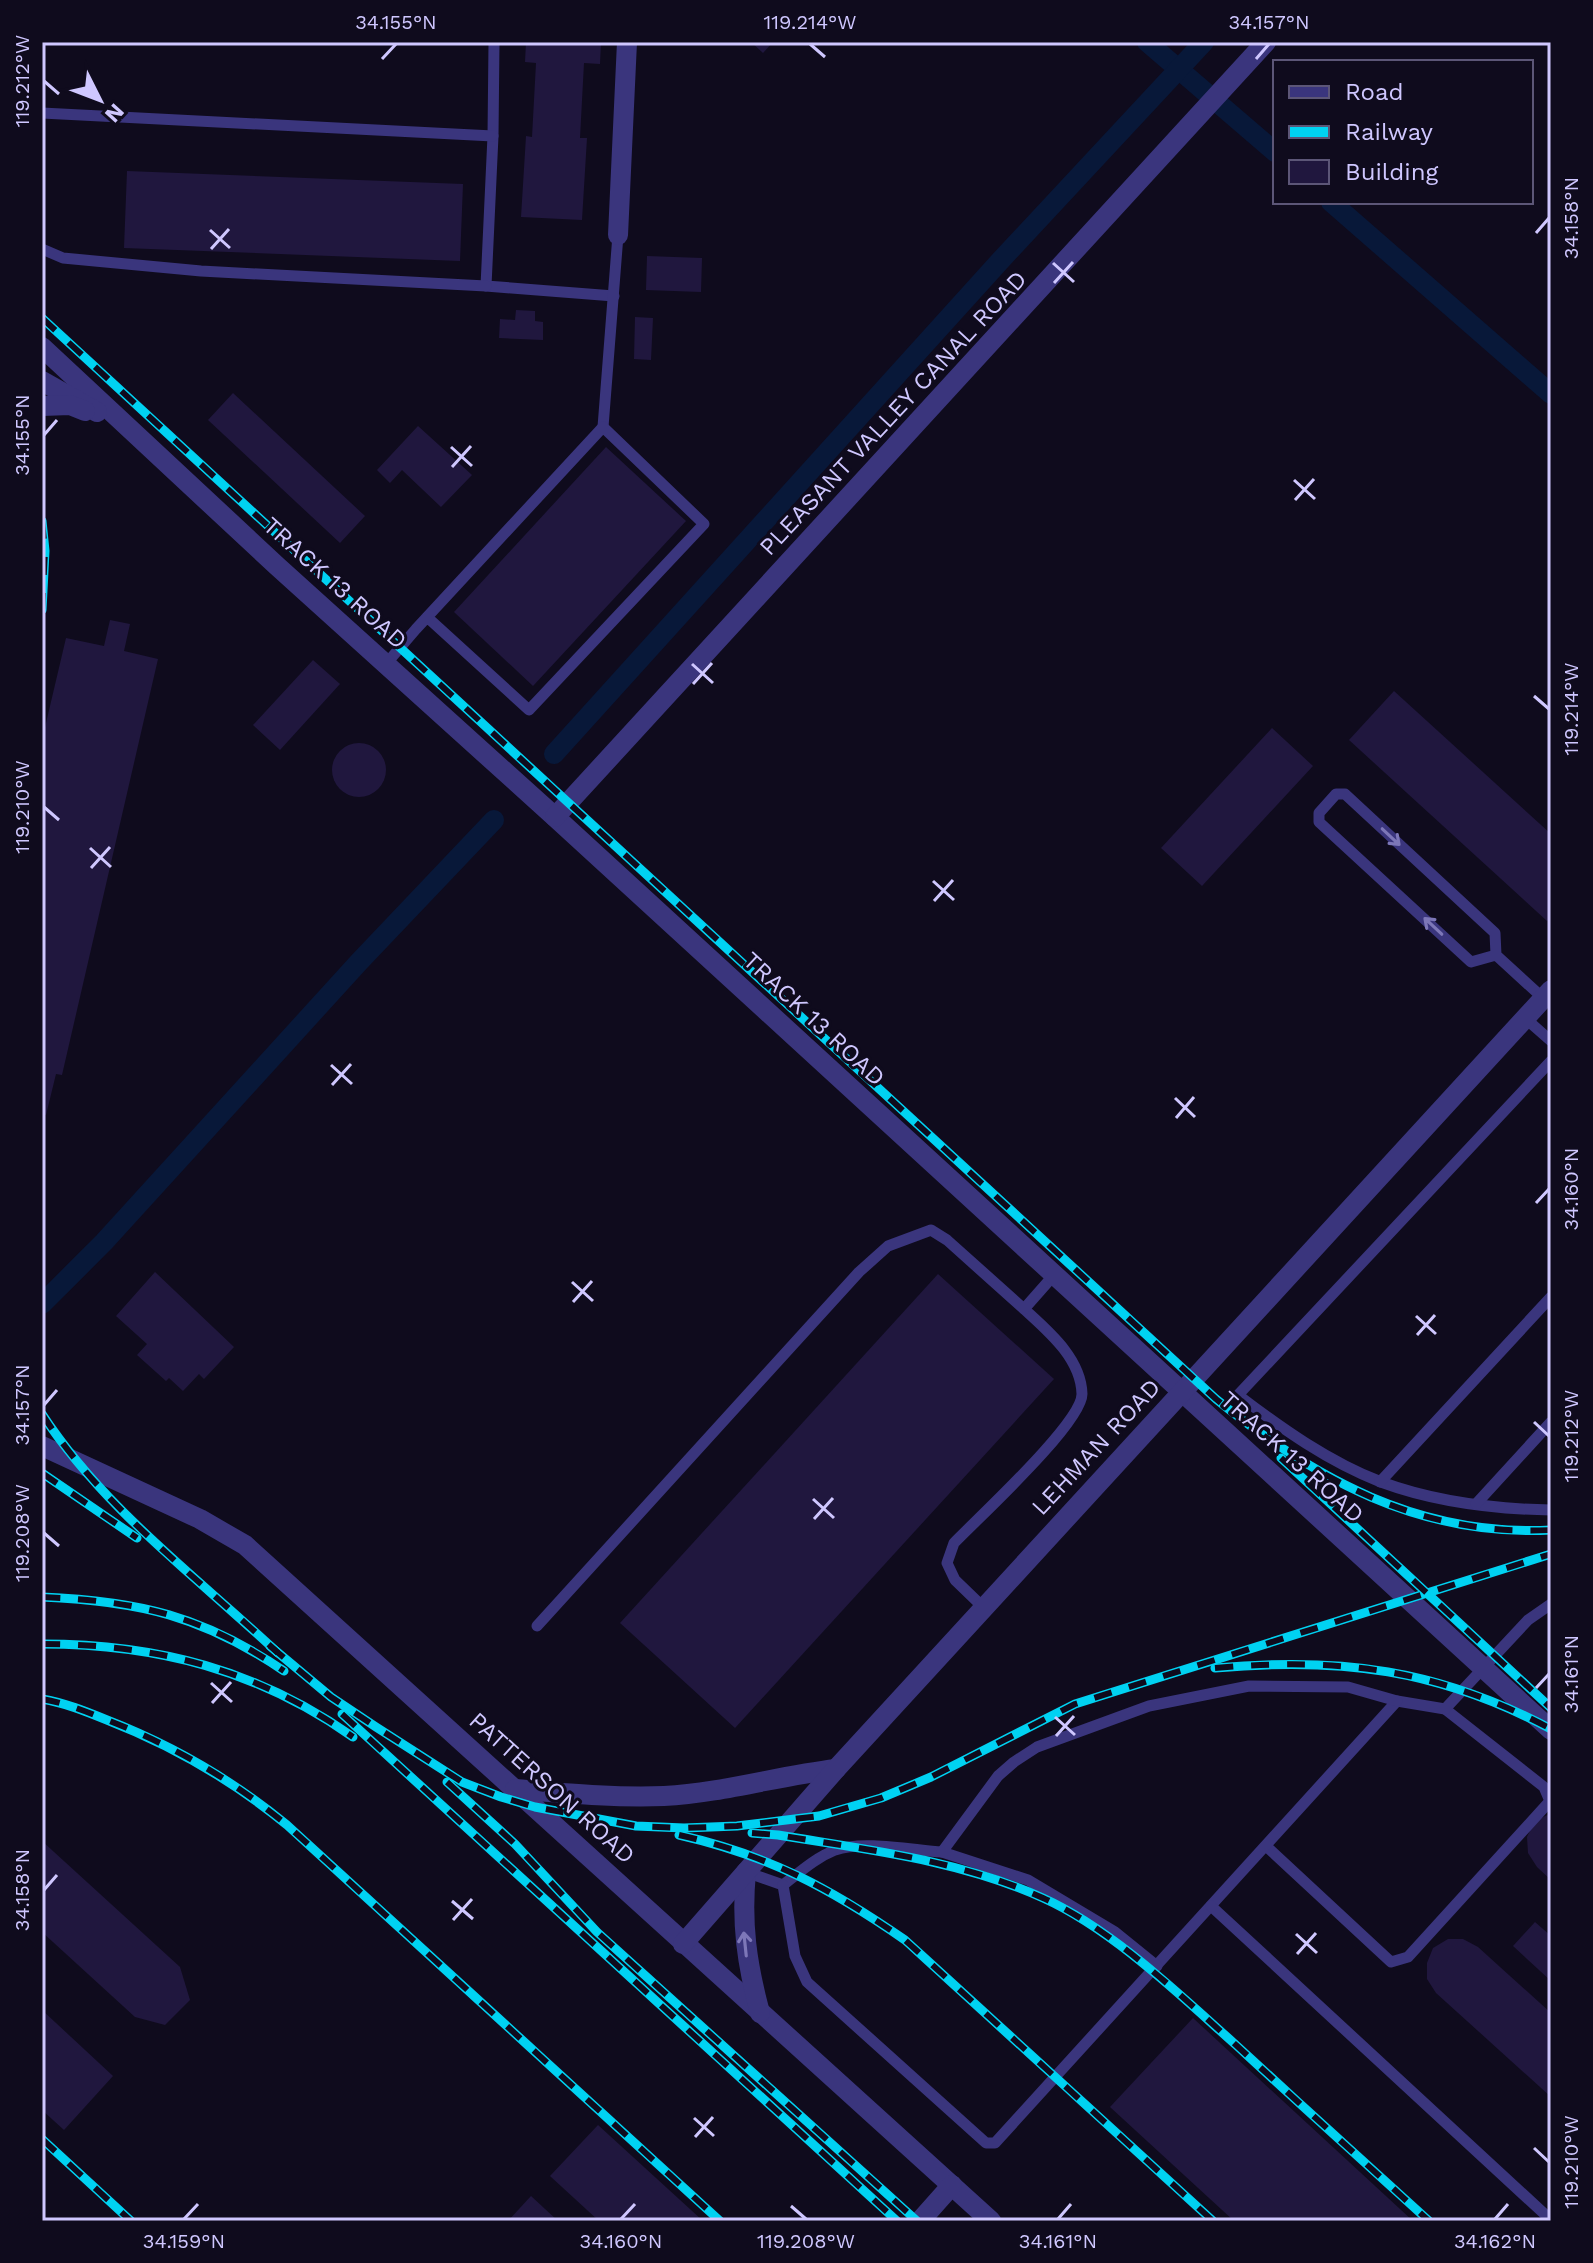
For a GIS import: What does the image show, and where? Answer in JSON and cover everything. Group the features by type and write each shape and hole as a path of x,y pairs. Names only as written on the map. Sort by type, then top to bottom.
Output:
{"street":[{"path":"618,235 627,42"},
{"name":"PLEASANT VALLEY CANAL ROAD","path":"555,817 1266,42"},
{"name":"TRACK 13 ROAD","path":"42,347 1551,1730"},
{"path":"42,381 71,395 158,456"},
{"path":"42,406 70,405 136,441"},
{"name":"LEHMAN ROAD","path":"683,1944 836,1769 1547,994"},
{"name":"PATTERSON ROAD","path":"42,1446 200,1519 245,1545 991,2221"},
{"path":"515,1789 580,1795 664,1796 836,1769"},
{"path":"746,1872 743,1932 760,2013"},
{"path":"920,2221 952,2185"}],"lane":[{"path":"486,286 494,42"},
{"path":"42,113 493,136"},
{"path":"386,664 603,427 618,235"},
{"path":"42,249 63,258 201,271 614,296"},
{"path":"427,617 529,710 704,524 603,427"},
{"path":"1496,955 1471,962 1319,822 1319,813 1336,794 1345,794 1495,933 1496,955 1547,994"},
{"path":"1525,1018 1551,1041"},
{"path":"1551,1061 1238,1395 1275,1424 1380,1482 1442,1499 1510,1509 1551,1510"},
{"path":"537,1626 859,1272 888,1246 931,1230 947,1240 1054,1337 1076,1368 1082,1395 1077,1410 1060,1434 954,1543 947,1563 951,1572 967,1594 984,1608"},
{"path":"1024,1309 1054,1275"},
{"path":"1380,1482 1551,1297"},
{"path":"1476,1504 1551,1422"},
{"path":"1445,1709 1528,1620 1551,1604"},
{"path":"942,1852 998,1776 1037,1747 1149,1706 1249,1686 1348,1687 1397,1701 1445,1709 1544,1787 1550,1801 1408,1957 1391,1962 1266,1846"},
{"path":"783,1885 795,1956 807,1982 986,2143 995,2143 1397,1701"},
{"path":"783,1885 814,1861 838,1849 867,1846 942,1852 1028,1880 1115,1932 1157,1966"},
{"path":"746,1872 783,1885"},
{"path":"1211,1906 1551,2220"}],"building":[{"path":"526,42 601,42 600,64 584,63 580,138 587,138 582,220 521,217 526,136 532,137 536,63 525,62"},
{"path":"751,42 773,42 763,53"},
{"path":"127,171 463,184 460,261 124,248"},
{"path":"647,256 702,258 701,292 646,290"},
{"path":"516,310 535,311 535,321 543,322 543,340 499,338 500,319 515,320"},
{"path":"635,317 653,318 651,360 634,359"},
{"path":"233,393 365,516 340,543 208,420"},
{"path":"418,426 472,475 441,507 402,470 390,483 377,470"},
{"path":"606,447 686,521 533,686 454,612"},
{"path":"110,620 130,624 124,651 158,659 62,1075 56,1074 46,1115 42,1114 42,740 66,638 104,646"},
{"path":"313,660 340,684 280,750 253,725"},
{"path":"1394,691 1551,834 1551,917 1547,921 1349,740"},
{"path":"1272,728 1313,766 1202,886 1161,848"},
{"path":"359,743 378,751 386,770 378,789 359,797 340,789 332,770 340,751"},
{"path":"155,1272 234,1347 204,1379 199,1374 183,1391 169,1378 166,1381 137,1355 147,1344 116,1316"},
{"path":"938,1274 1054,1379 735,1728 620,1623"},
{"path":"1551,1813 1551,1880 1528,1853 1527,1837 1534,1822"},
{"path":"42,1841 180,1967 190,2000 165,2025 135,2017 42,1932"},
{"path":"1535,1922 1551,1936 1551,1981 1513,1946"},
{"path":"1448,1939 1463,1939 1478,1947 1551,2013 1551,2097 1436,1993 1427,1979 1427,1963 1433,1948"},
{"path":"42,2010 113,2076 64,2130 42,2110"},
{"path":"1193,2018 1413,2221 1234,2221 1110,2107"},
{"path":"598,2125 703,2221 599,2221 550,2176"},
{"path":"531,2196 558,2221 508,2221"}],"waterway":[{"path":"1147,42 1273,150"},
{"path":"554,754 1000,261 1204,42"},
{"path":"1333,204 1551,394"},
{"path":"42,1304 104,1242 359,962 494,820"}],"railway":[{"path":"42,318 1216,1399 1291,1454 1371,1497 1413,1513 1457,1524 1503,1530 1551,1530"},
{"path":"42,521 45,551 42,610"},
{"path":"42,1414 94,1481 122,1511 278,1653"},
{"path":"1281,1458 1551,1708"},
{"path":"42,1473 137,1538"},
{"path":"270,1646 331,1697 462,1782 535,1807 636,1826 737,1826 819,1816 881,1798 931,1777 1075,1704 1551,1554"},
{"path":"42,1597 109,1603 169,1615 226,1637 284,1671"},
{"path":"42,1644 126,1649 205,1665 280,1694 353,1737"},
{"path":"1215,1668 1305,1664 1388,1672 1469,1693 1551,1729"},
{"path":"42,1699 83,1710 156,1741 223,1778 266,1808 720,2221"},
{"path":"342,1714 897,2221"},
{"path":"447,1782 515,1844 597,1932 917,2221"},
{"path":"752,1833 846,1846 946,1865 1011,1885 1069,1911 1120,1945 1169,1985 1429,2221"},
{"path":"679,1835 770,1863 851,1904 905,1940 1213,2221"},
{"path":"42,2139 131,2221"}]}
